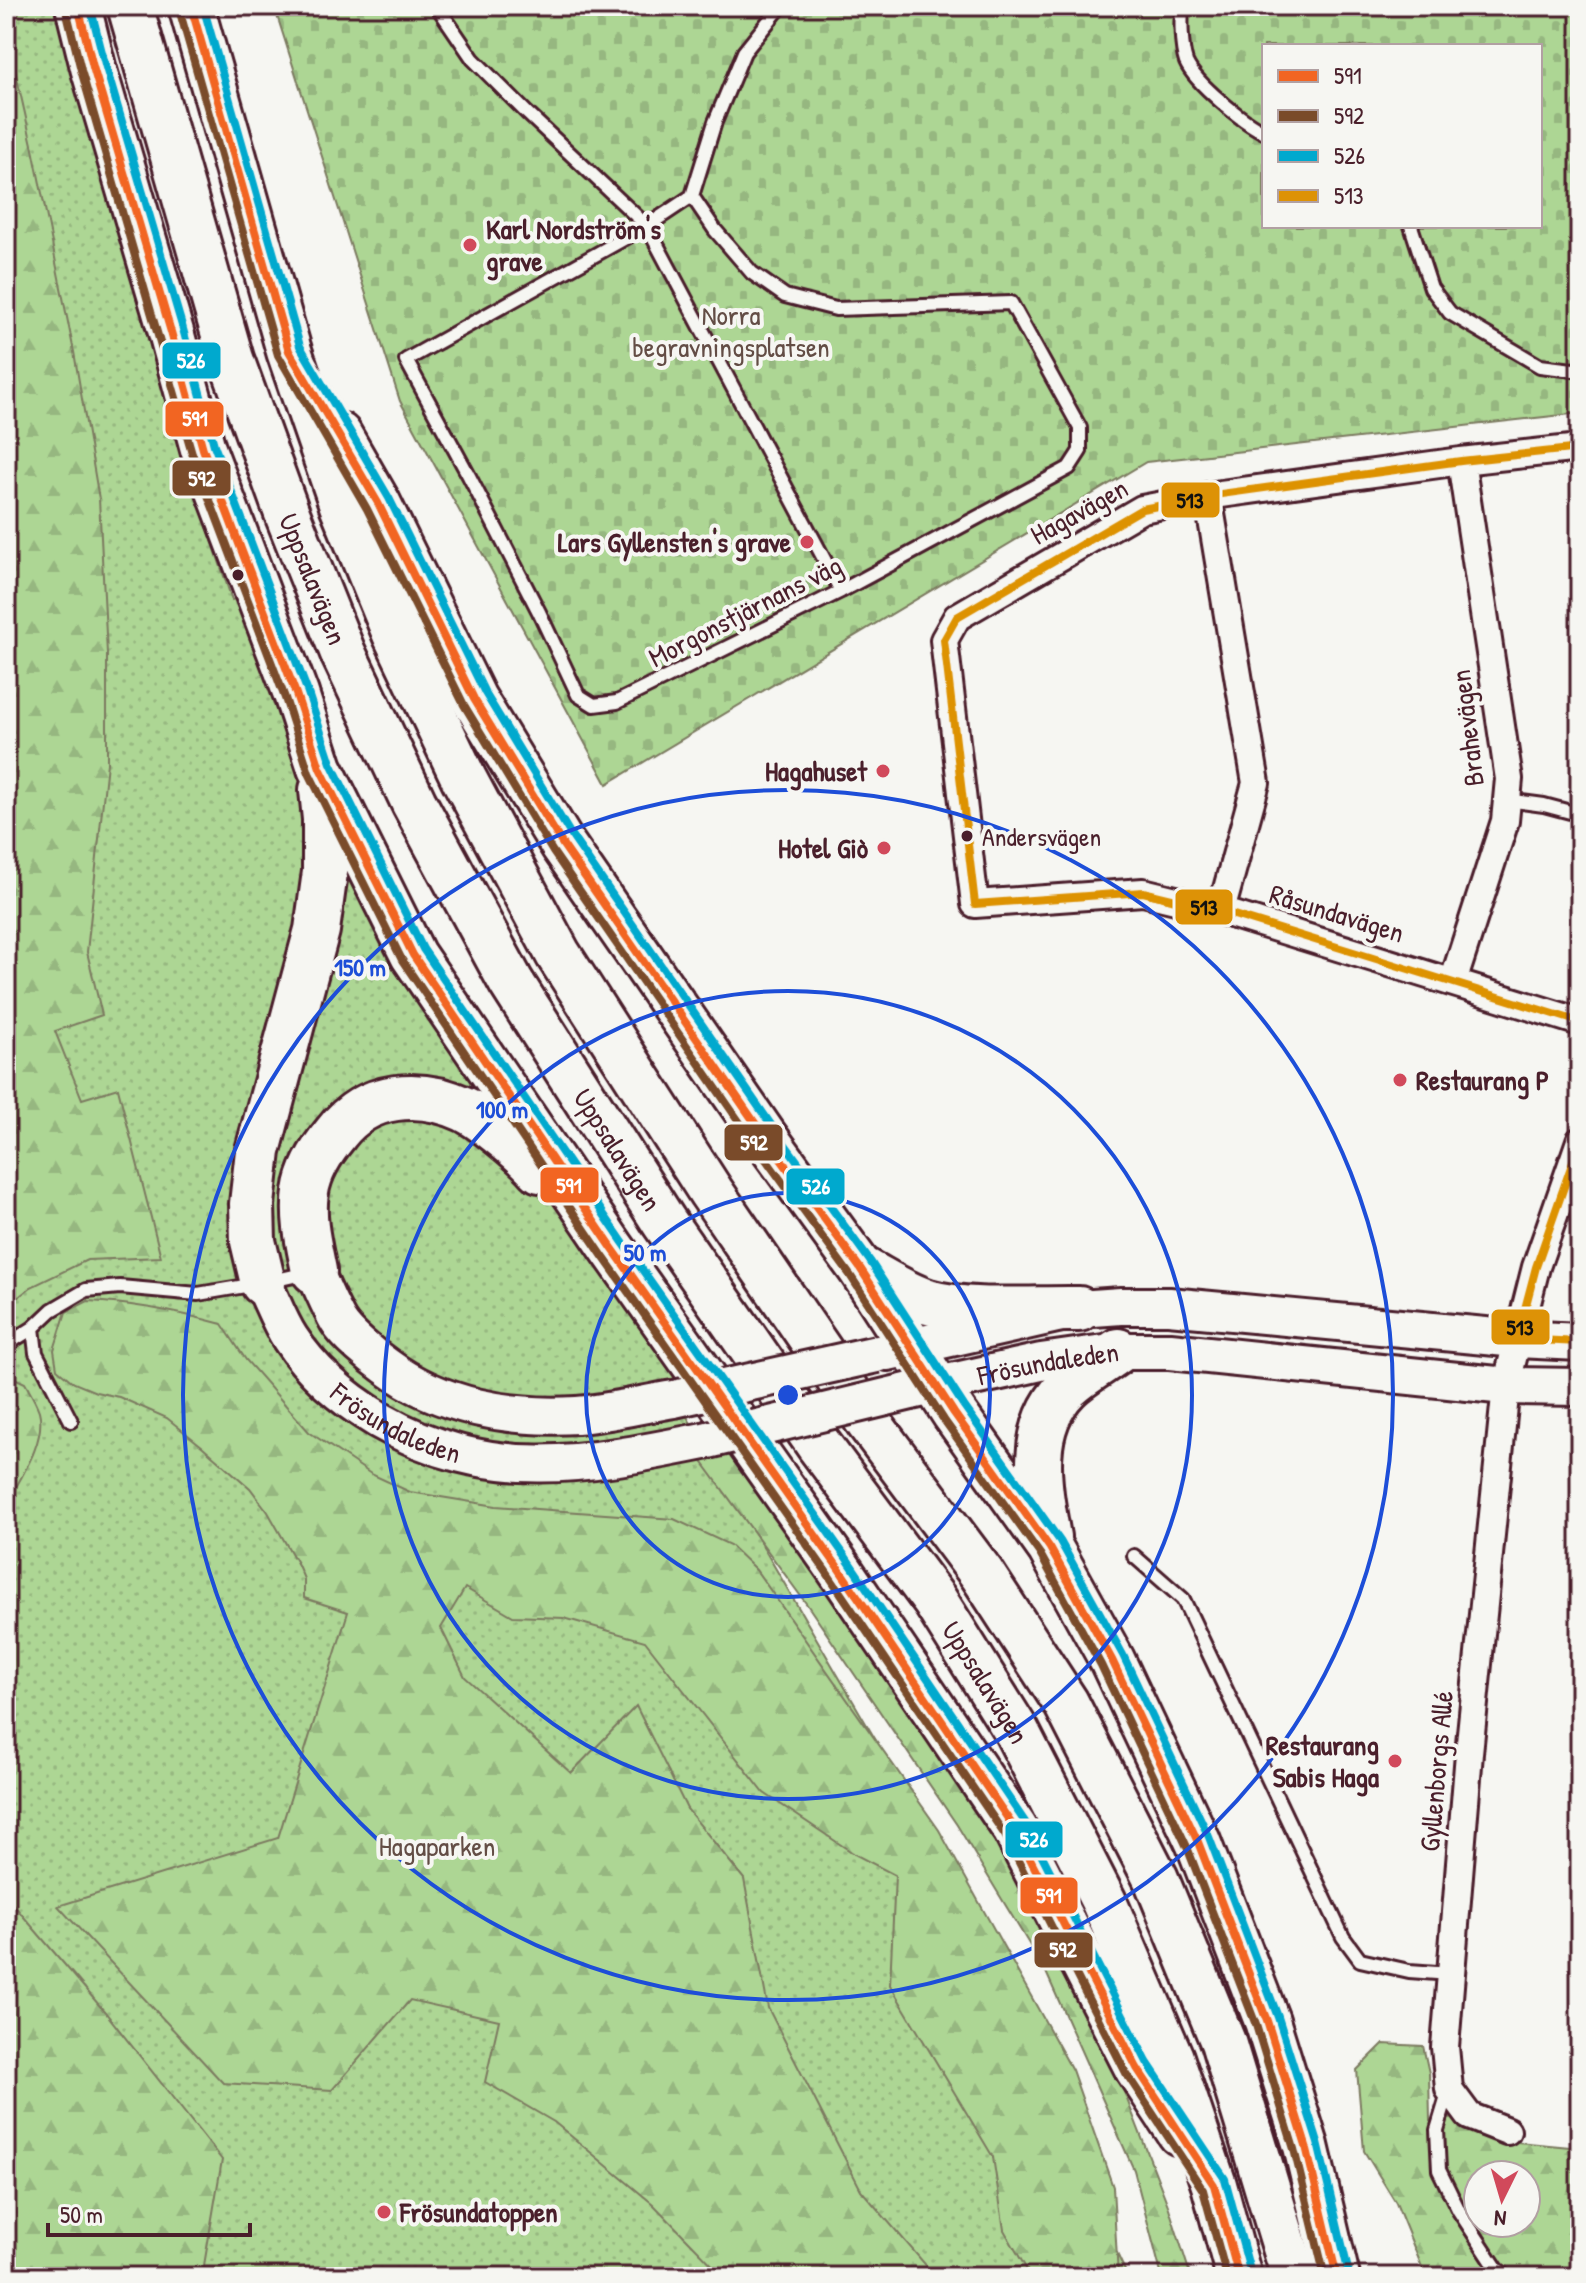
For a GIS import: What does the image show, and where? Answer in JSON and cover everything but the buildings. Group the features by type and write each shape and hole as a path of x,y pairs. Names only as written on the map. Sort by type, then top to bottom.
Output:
{"highway":[{"path":"78,6 203,449 296,694 320,768 413,955 612,1248 862,1601 1015,1829 1137,2068 1214,2185"},
{"name":"Uppsalavägen","path":"130,6 231,359 288,516 343,653 414,803 511,982 664,1222 818,1444 935,1601 1017,1732 1111,1916 1171,2058 1214,2185 1239,2277"},
{"name":"Uppsalavägen","path":"191,6 289,351 342,505 395,634 464,779 558,954 711,1192 869,1423 982,1574 1066,1703 1156,1879 1223,2042 1294,2277"},
{"path":"289,351 378,503 474,699 563,845 764,1136 860,1268 895,1350 1050,1548 1112,1660 1198,1842 1271,2035 1306,2146 1337,2277"},
{"path":"263,1283 253,1241 252,1204 258,1151 317,930 325,872 320,768"},
{"path":"314,1271 305,1230 306,1191 318,1155 341,1126 365,1107 397,1096 435,1098 467,1110 530,1159 612,1248"},
{"path":"860,1268 901,1291 929,1302 959,1308 1079,1309"},
{"path":"1050,1548 1039,1490 1041,1435 1052,1407 1068,1387 1118,1351"}],"main road":[{"name":"Frösundaleden","path":"314,1271 339,1323 374,1358 402,1378 453,1402 527,1415 578,1415 674,1399 1079,1309 1121,1306 1169,1306 1517,1339 1580,1342"},
{"name":"Frösundaleden","path":"263,1283 289,1338 320,1376 358,1407 405,1435 453,1453 502,1463 565,1464 632,1456 1041,1362 1118,1351 1170,1351 1506,1386 1580,1387"}],"street":[{"name":"Hagavägen","path":"975,904 944,640 957,617 1142,509 1208,496 1580,448"},
{"name":"Brahevägen","path":"1453,982 1505,821 1508,789 1461,461"},
{"path":"1208,496 1256,783 1221,911"},
{"name":"Råsundavägen","path":"975,904 1143,892 1221,911 1580,1022"},
{"path":"1506,1386 1536,1267 1580,1141"},
{"name":"Gyllenborgs Allé","path":"1449,2089 1445,2047 1471,1737 1506,1386"},
{"path":"1449,2089 1469,2116 1507,2131"}],"lane":[{"path":"437,6 473,59 647,226 841,591"},
{"path":"692,196 715,122 744,52 781,6"},
{"path":"1182,6 1186,62 1205,88 1262,131"},
{"name":"Morgonstjärnans väg","path":"692,196 715,230 752,273 785,296 836,309 1011,303 1080,428 1080,451 1069,468 841,591 617,702 594,705 578,695 497,531 406,360 647,226 692,196"},
{"path":"1412,228 1431,288 1450,313 1540,366 1580,369"},
{"path":"1508,789 1544,805 1574,813"},
{"path":"6,1345 33,1328 52,1310 86,1290 120,1287 198,1294 314,1271"},
{"path":"33,1328 36,1353 71,1421"},
{"path":"1134,1556 1183,1599 1343,1937 1360,1960 1409,1971 1451,1974"},
{"path":"1449,2089 1437,2130 1439,2170 1459,2211 1497,2269 1507,2277"}],"green space":[{"name":"Hagaparken","path":"6,6 57,6 78,91 172,421 232,600 240,597 292,725 683,1381 668,1384 878,1744 1128,2277 6,2277"},
{"name":"Norra begravningsplatsen","path":"274,6 1580,6 1580,413 1146,462 607,784 400,401"},
{"path":"6,30 74,352 99,499 107,654 107,763 87,952 102,1015 55,1031 82,1099 118,1088 161,1257 87,1260 31,1287 6,1307"},
{"path":"88,1301 156,1309 222,1324 246,1360 309,1432 371,1474 410,1492 496,1506 674,1519 730,1545 756,1570 939,1830 1072,2070 1113,2187 1118,2277 1031,2277 1004,2230 993,2157 890,1985 895,1875 856,1855 764,1793 645,1641 564,1618 513,1616 465,1588 441,1628 465,1677 571,1773 636,1706 687,1809 744,1879 768,2008 861,2190 936,2277 724,2277 653,2204 554,2122 485,2082 499,2020 410,2000 332,2090 223,2083 58,1906 278,1838 348,1612 304,1598 304,1579 268,1512 250,1488 203,1447 167,1418 119,1397 74,1383 57,1369 54,1350 66,1312"},
{"path":"6,1374 25,1383 38,1408 40,1423 36,1447 6,1505"},
{"path":"732,1451 994,1827 1121,2084 1169,2208 1191,2277 1162,2277 1134,2170 1046,1972 957,1825 808,1606 698,1456"},
{"path":"6,1896 105,2012 222,2160 202,2277 6,2277"},
{"path":"1383,2044 1423,2046 1429,2073 1430,2121 1456,2118 1507,2141 1580,2148 1580,2277 1426,2277 1396,2203 1364,2151 1357,2070"}],"transit line":[{"name":"591","path":"78,6 203,449 296,694 320,768 413,955 612,1248 835,1563 1015,1829 1137,2068 1214,2185 1239,2277"},
{"name":"526","path":"90,6 214,445 307,690 331,763 423,949 622,1241 845,1556 1025,1822 1147,2062 1225,2179 1251,2274"},
{"name":"591","path":"191,6 289,351 378,503 474,699 563,845 764,1136 860,1268 954,1413 1050,1548 1112,1660 1198,1842 1267,2021 1306,2146 1337,2277"},
{"name":"526","path":"203,6 300,346 389,498 485,693 573,838 774,1129 870,1261 964,1406 1060,1541 1123,1655 1209,1837 1278,2017 1318,2143 1349,2274"},
{"name":"592","path":"66,9 192,453 285,698 309,773 402,960 602,1255 825,1570 1005,1835 1126,2073 1203,2190 1227,2277"},
{"name":"592","path":"179,9 278,355 367,509 464,705 553,852 754,1143 850,1275 944,1420 1040,1554 1101,1665 1187,1847 1256,2025 1294,2149 1325,2277"},
{"name":"513","path":"1580,448 1221,494 1142,509 957,617 944,640 975,904 1143,892 1221,911 1580,1022"},
{"name":"513","path":"1580,1141 1536,1267 1517,1339 1580,1342"}],"place":[{"name":"Karl Nordström's grave","path":"470,245"},
{"name":"Lars Gyllensten's grave","path":"807,542"},
{"name":"Hagahuset","path":"883,771"},
{"name":"Andersvägen","path":"967,836"},
{"name":"Hotel Giò","path":"884,848"},
{"name":"Restaurang P","path":"1400,1080"},
{"name":"Restaurang Sabis Haga","path":"1395,1761"},
{"name":"Frösundatoppen","path":"384,2212"}]}
